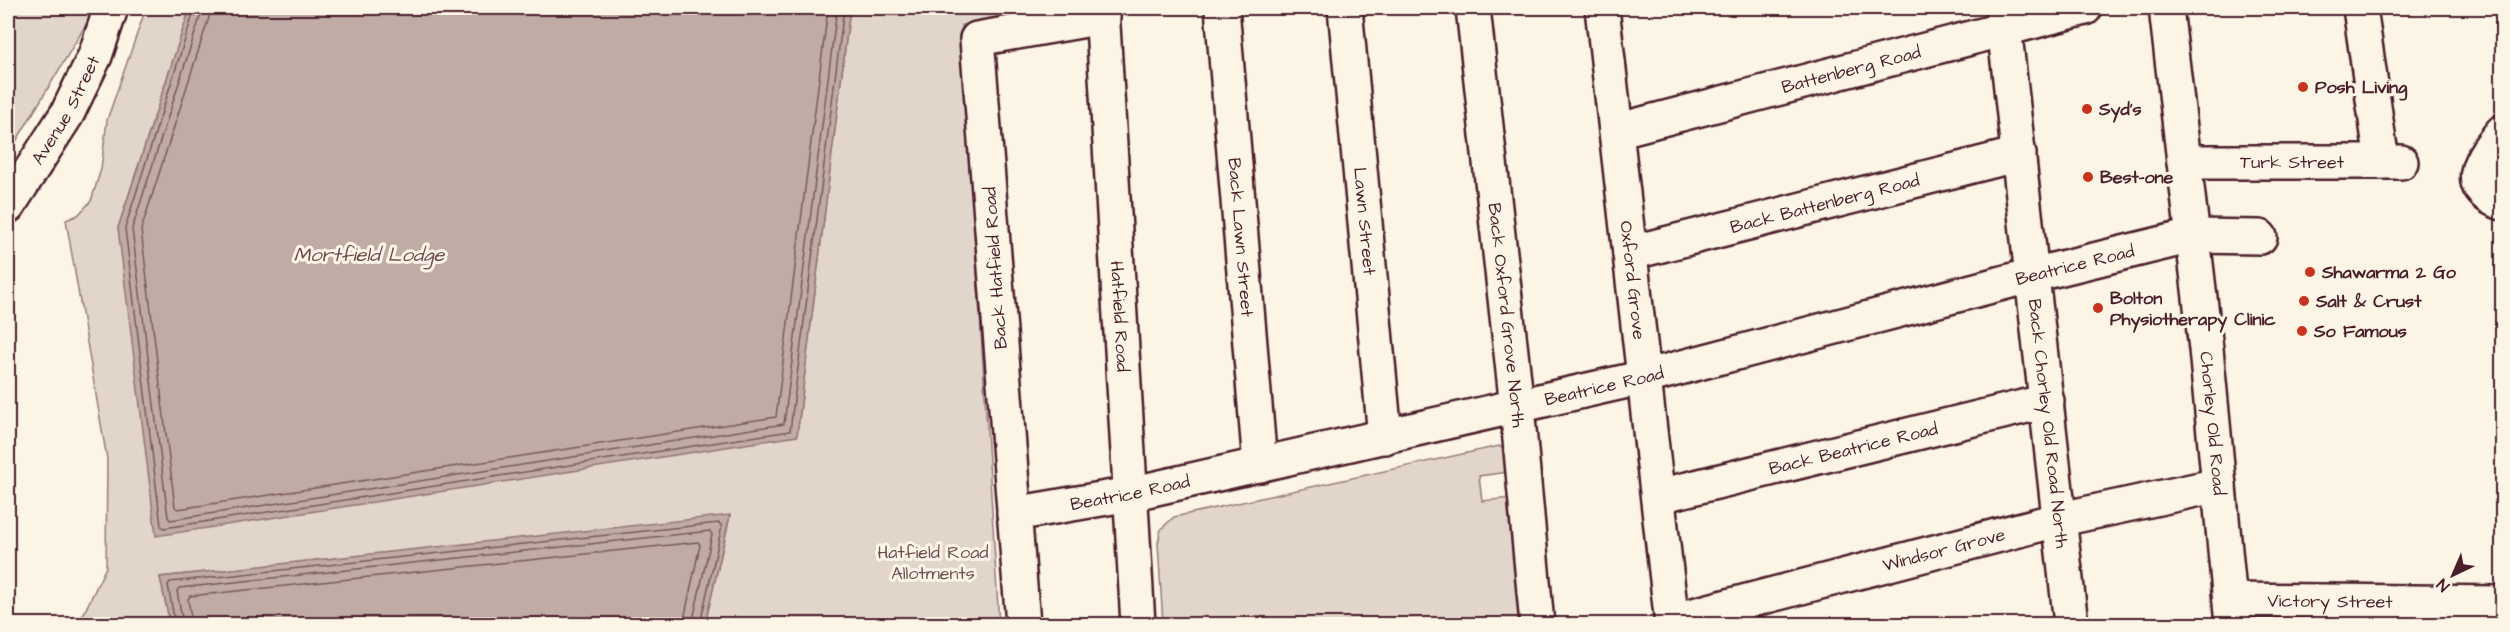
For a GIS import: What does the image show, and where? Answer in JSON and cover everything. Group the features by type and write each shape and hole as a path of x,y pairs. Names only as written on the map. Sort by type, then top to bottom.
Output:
{"street":[{"name":"Avenue Street","path":"8,206 67,114 95,56 111,8"},
{"name":"Back Lawn Street","path":"1222,8 1260,465"},
{"name":"Lawn Street","path":"1345,8 1384,437"},
{"name":"Back Oxford Grove North","path":"1473,8 1517,407 1538,624"},
{"name":"Oxford Grove","path":"1605,8 1616,131 1659,496 1671,623"},
{"name":"Battenberg Road","path":"1616,131 2003,18 2085,8"},
{"name":"Chorley Old Road","path":"2166,8 2231,612"},
{"name":"Turk Street","path":"2184,162 2391,162 2360,8"},
{"name":"Hatfield Road","path":"1103,12 1138,624"},
{"name":"Back Hatfield Road","path":"1023,624 976,39 1103,12"},
{"name":"Back Chorley Old Road North","path":"2003,18 2071,624"},
{"path":"2502,132 2479,163 2477,172 2485,192 2502,203"},
{"name":"Back Battenberg Road","path":"1630,253 2019,154"},
{"name":"Beatrice Road","path":"1014,514 1130,494 1517,407 2192,236 2260,237"},
{"name":"Back Beatrice Road","path":"1659,496 2047,401"},
{"name":"Windsor Grove","path":"1671,623 2061,519 2219,484"},
{"name":"Victory Street","path":"2231,612 2414,613 2502,603"}],"green space":[{"path":"8,8 96,8 8,155"},
{"name":"Hatfield Road Allotments","path":"146,8 190,8 118,228 797,436 850,8 1051,8 962,25 999,624 705,624 730,516 160,577 170,624 64,624 81,619 106,567 107,459 66,220 78,215 91,201 101,169 107,120"},
{"path":"1499,446 1504,449 1508,472 1479,476 1482,501 1511,498 1523,624 1163,624 1158,543 1161,529 1174,517"}],"water":[{"name":"Mortfield Lodge","path":"190,8 850,8 797,436 156,536 118,228"},
{"path":"730,515 705,624 170,624 160,577"}],"place":[{"name":"Posh Living","path":"2303,87"},
{"name":"Syd's","path":"2087,109"},
{"name":"Best-one","path":"2088,177"},
{"name":"Shawarma 2 Go","path":"2310,272"},
{"name":"Salt & Crust","path":"2304,301"},
{"name":"Bolton Physiotherapy Clinic","path":"2098,308"},
{"name":"So Famous","path":"2302,331"}]}
